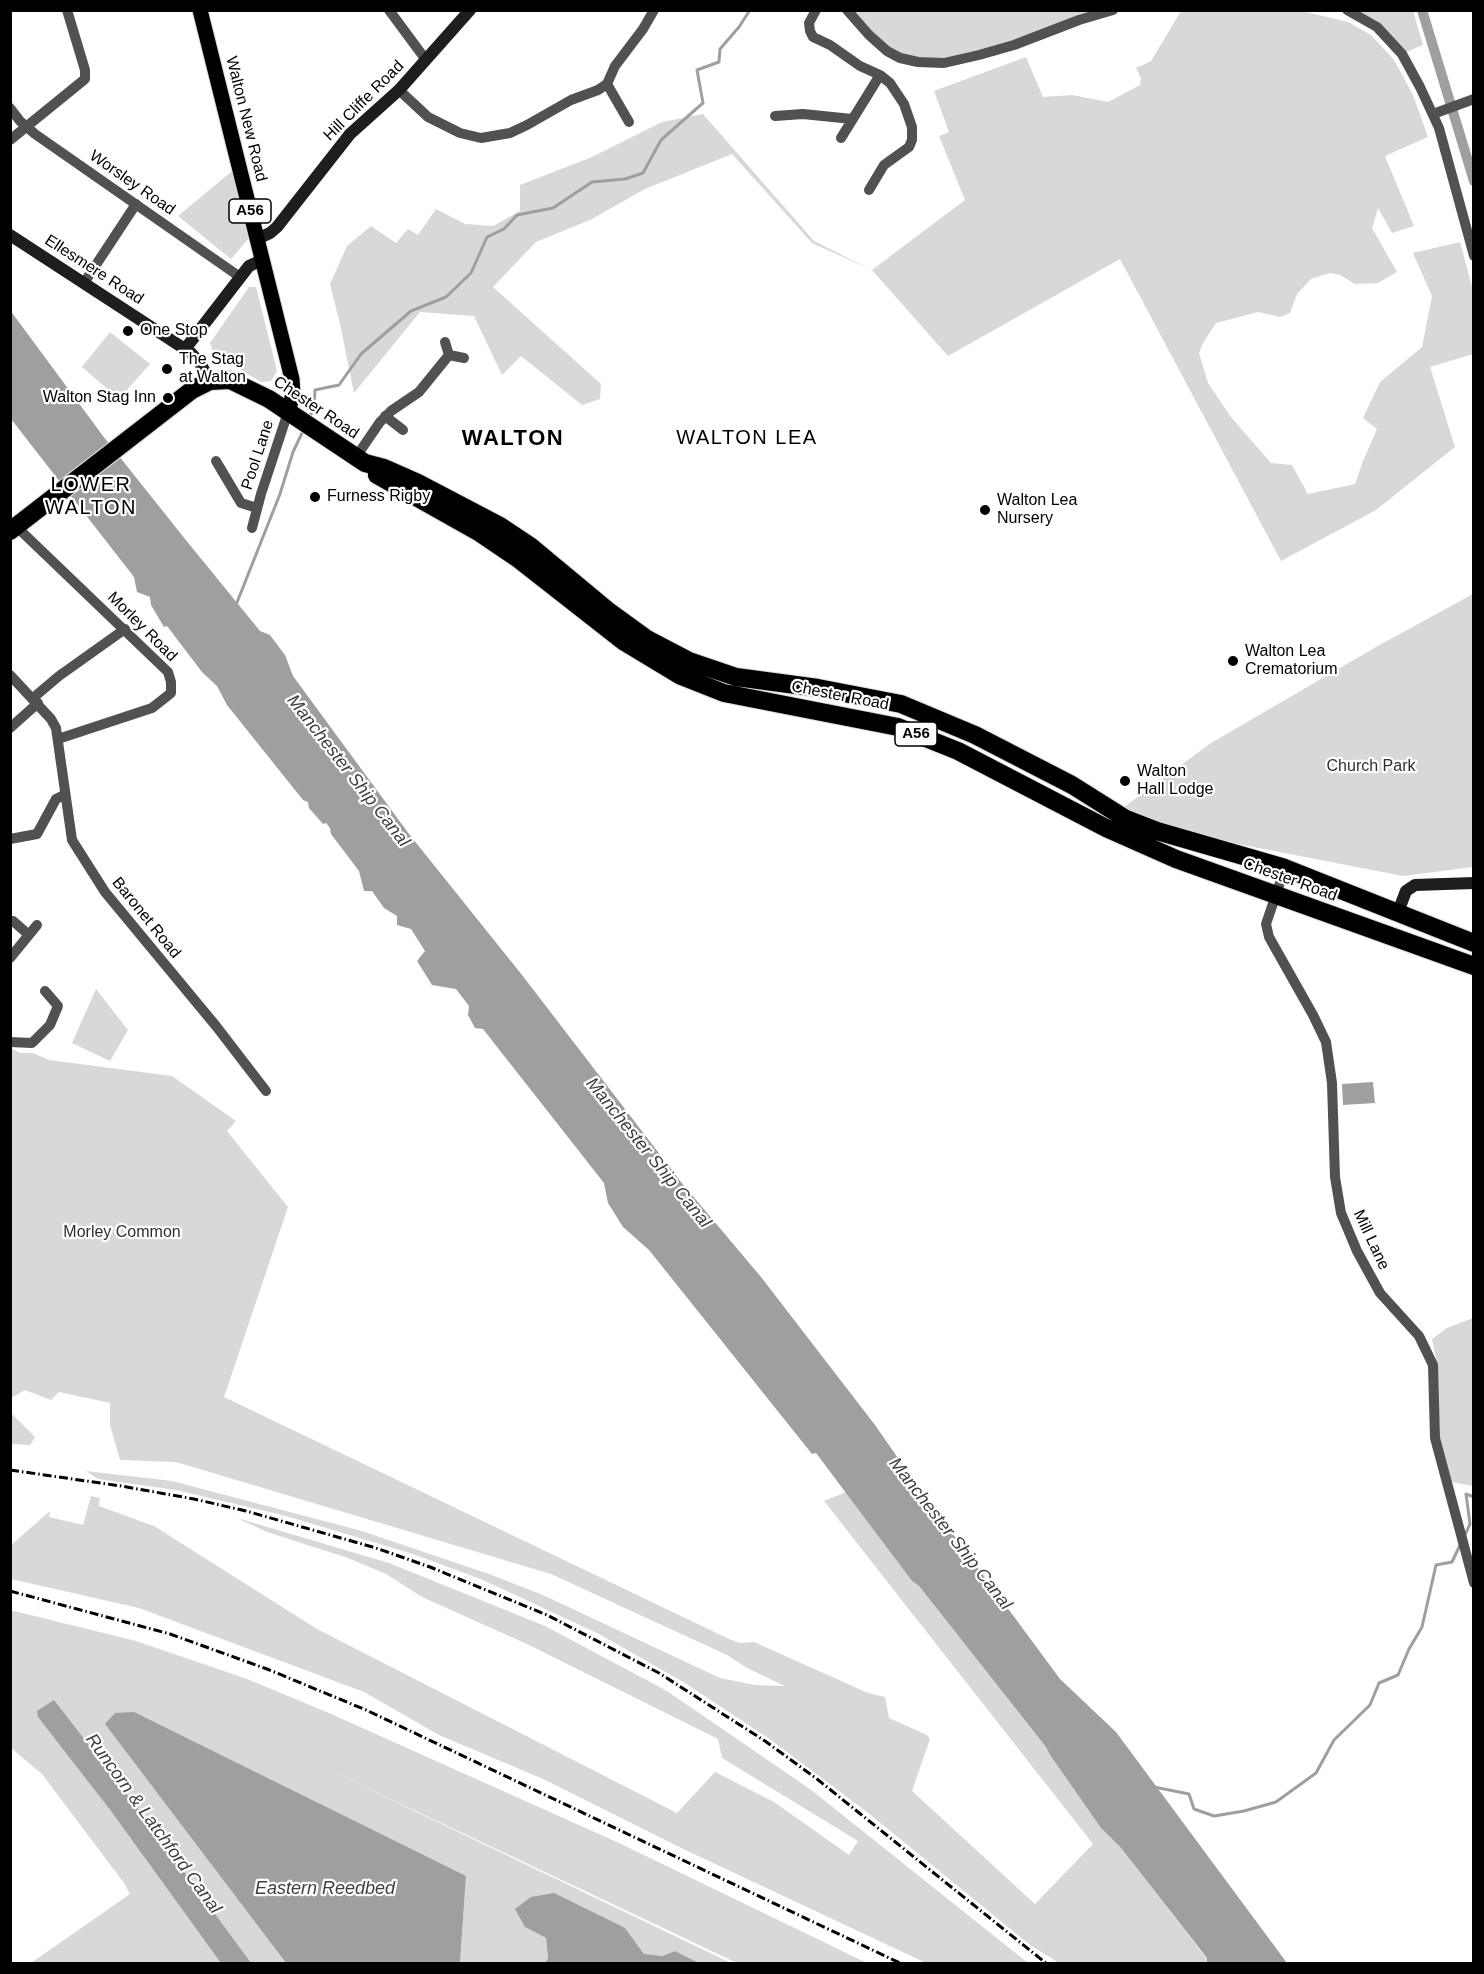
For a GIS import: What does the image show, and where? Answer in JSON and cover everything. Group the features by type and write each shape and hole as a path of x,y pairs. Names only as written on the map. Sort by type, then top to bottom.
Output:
{"highway":[{"name":"Chester Road","path":"210,381 230,380 259,393 360,460 379,477 480,533 517,558 622,641 681,676 724,693 898,727 958,751 1116,832 1176,859 1473,966"},
{"path":"19,524 192,390 210,381"},
{"name":"Chester Road","path":"360,460 417,483 500,526 530,546 607,610 648,639 689,661 736,676 818,688 901,704 975,735 1072,785 1126,819 1157,831 1285,868 1473,943"}],"main road":[{"name":"Walton New Road","path":"200,10 292,379 292,414"}],"street":[{"path":"10,140 85,79 85,70 67,10"},
{"path":"389,10 426,60"},
{"name":"Hill Cliffe Road","path":"257,239 277,227 350,134 399,90 470,10"},
{"path":"399,90 417,108 438,123 460,133 481,138 500,136 519,130 571,100 598,90 607,84 618,62 654,10"},
{"path":"816,10 809,23 813,37 830,45 860,66 880,75 898,93 909,117 913,133 909,147 884,165 869,190"},
{"path":"847,10 869,35 893,54 918,62 944,63 979,56 1078,20 1113,10"},
{"path":"1347,10 1377,27 1402,54 1433,114 1443,141 1473,256"},
{"path":"841,138 880,75"},
{"path":"607,84 629,122"},
{"path":"1433,114 1473,99"},
{"name":"Worsley Road","path":"10,108 27,127 240,277"},
{"path":"775,117 803,114 852,119"},
{"path":"84,283 136,204"},
{"name":"Ellesmere Road","path":"10,235 185,349 196,358 210,381"},
{"path":"185,349 249,266 262,260"},
{"path":"445,342 449,355"},
{"path":"449,355 464,358"},
{"path":"360,460 385,416 419,392 449,355"},
{"name":"Pool Lane","path":"252,528 257,508 292,414"},
{"path":"385,416 403,430"},
{"name":"Pool Lane","path":"216,461 241,502 257,508"},
{"name":"Morley Road","path":"19,524 22,532 168,672 171,682 171,693 152,708 58,739"},
{"path":"10,728 59,676 125,629"},
{"name":"Baronet Road","path":"10,675 51,719 56,728 72,840 105,892 216,1026 266,1091"},
{"path":"10,839 37,834 47,811 56,799 64,795"},
{"name":"Mill Lane","path":"1285,868 1266,924 1269,937 1326,1042 1332,1083 1335,1176 1341,1213 1357,1251 1380,1293 1419,1336 1433,1365 1435,1438 1473,1583"},
{"path":"1398,912 1406,891 1415,885 1473,883"},
{"path":"13,921 29,935"},
{"path":"10,958 37,925"},
{"path":"10,1042 32,1043 50,1025 58,1006 45,991"}],"green space":[{"path":"847,11 1113,11 944,63 900,58"},
{"path":"1181,11 1302,11 1348,22 1371,35 1394,60 1413,95 1428,137 1385,156 1414,226 1392,233 1378,208 1372,228 1397,272 1378,283 1355,284 1340,275 1330,273 1311,279 1297,294 1290,313 1280,317 1258,312 1216,323 1199,353 1208,383 1231,417 1271,463 1292,465 1308,494 1355,484 1377,429 1363,418 1380,382 1422,347 1432,296 1413,253 1460,242 1473,290 1473,354 1430,367 1455,447 1376,510 1281,561 1120,259 948,356 872,270 965,200 939,136 949,132 934,91 1026,57 1043,97 1072,95 1108,102 1140,85 1141,78 1136,68 1151,61"},
{"path":"1347,11 1413,11 1423,45 1402,54 1377,27"},
{"path":"703,114 814,241 872,270 812,243 732,154 645,189 590,220 536,242 493,287 601,384 600,399 582,405 521,356 502,375 474,316 420,312 354,393 330,284 347,246 371,226 396,243 408,229 418,235 436,209 465,224 493,226 520,211 520,185 592,157 662,122"},
{"path":"232,171 249,238 231,259 178,216"},
{"path":"249,287 256,287 277,371 271,381 261,382 214,354 210,343"},
{"path":"110,332 150,364 119,399 82,367"},
{"name":"Church Park","path":"1473,594 1473,867 1403,876 1167,828 1124,807 1211,743 1376,647"},
{"path":"96,989 128,1030 110,1061 72,1043"},
{"name":"Morley Common","path":"11,1048 20,1053 33,1053 49,1060 172,1076 236,1121 227,1131 288,1207 224,1397 729,1639 740,1643 754,1642 868,1693 885,1697 889,1718 927,1735 930,1739 912,1791 1035,1904 1093,1844 824,1501 846,1492 912,1581 919,1586 1046,1747 1101,1828 1121,1848 1207,1959 1207,1963 1059,1963 1030,1945 867,1812 771,1740 685,1683 599,1634 483,1580 413,1554 286,1516 176,1490 98,1479 86,1471 172,1481 362,1531 543,1595 720,1678 755,1685 785,1686 747,1668 727,1655 551,1574 176,1462 120,1460 110,1425 110,1403 59,1392 51,1400 25,1390 11,1396"},
{"path":"1473,1318 1473,1486 1452,1482 1440,1439 1437,1364 1432,1339 1447,1328"},
{"path":"10,1412 35,1437 30,1445 11,1444"},
{"path":"91,1496 100,1498 99,1506 154,1526 317,1629 677,1813 715,1772 774,1802 849,1855 858,1841 722,1758 718,1739 529,1645 422,1597 386,1574 348,1558 267,1532 237,1518 389,1563 545,1626 667,1691 810,1789 1028,1963 926,1963 679,1847 543,1779 439,1735 364,1692 139,1608 11,1579 11,1545 50,1511 49,1517 83,1525"},
{"path":"10,1610 136,1641 247,1679 329,1713 619,1843 867,1963 737,1963 321,1766 731,1963 699,1963 675,1951 662,1956 644,1954 625,1928 525,1927 546,1938 548,1959 545,1963 460,1963 466,1876 106,1725 286,1963 31,1963 130,1894 42,1774 11,1748"}],"water":[{"name":"Manchester Ship Canal","path":"10,310 103,436 185,539 260,631 270,635 285,655 293,676 409,834 522,975 681,1182 761,1277 875,1425 1060,1679 1116,1732 1287,1963 1207,1963 1207,1958 1121,1848 1101,1828 1046,1747 919,1586 912,1581 816,1453 812,1454 649,1250 623,1227 608,1203 604,1183 483,1029 475,1028 468,1015 469,1006 456,989 432,985 417,961 425,951 411,929 397,925 397,916 384,908 372,891 364,891 359,871 331,834 330,828 326,823 323,824 309,808 308,802 303,800 227,705 217,686 202,672 167,626 164,627 151,605 150,597 137,592 134,577 11,419"},
{"path":"1373,1082 1375,1103 1343,1105 1342,1084"},
{"path":"54,1700 129,1797 251,1963 221,1963 111,1811 38,1717 37,1711"},
{"name":"Eastern Reedbed","path":"134,1712 466,1876 460,1963 286,1963 105,1724 115,1713"},
{"path":"554,1893 625,1928 644,1954 662,1956 675,1951 699,1963 545,1963 548,1959 546,1938 525,1927 515,1909 531,1897"}],"waterway":[{"path":"309,418 314,408 315,390 339,385 361,354 411,311 446,297 471,273 487,237 504,229 517,215 553,208 592,182 625,179 643,173 661,140 703,103 697,70 719,62 720,49 750,10"},
{"path":"1422,10 1474,181"},
{"path":"236,605 280,494 293,452 304,429"},
{"path":"1464,1537 1470,1524 1466,1494 1474,1497"},
{"path":"1154,1787 1189,1794 1194,1809 1214,1816 1276,1802 1316,1773 1334,1740 1370,1705 1379,1683 1398,1675 1422,1627 1436,1565 1452,1562 1460,1545"}],"railway":[{"path":"10,1470 121,1486 246,1511 376,1548 430,1567 547,1615 659,1673 765,1741 817,1779 1047,1964"},
{"path":"10,1591 170,1634 267,1669 366,1710 902,1964"}],"place":[{"name":"One Stop","path":"128,331"},
{"name":"The Stag at Walton","path":"167,369"},
{"name":"Walton Stag Inn","path":"168,398"},
{"name":"Furness Rigby","path":"315,497"},
{"name":"Walton Lea Nursery","path":"985,510"},
{"name":"Walton Lea Crematorium","path":"1233,661"},
{"name":"Walton Hall Lodge","path":"1125,781"}],"district":[{"name":"WALTON LEA","path":"747,438"},
{"name":"WALTON","path":"513,439"},
{"name":"LOWER WALTON","path":"91,496"}],"water label":[{"name":"Runcorn & Latchford Canal","path":"153,1824"}]}
